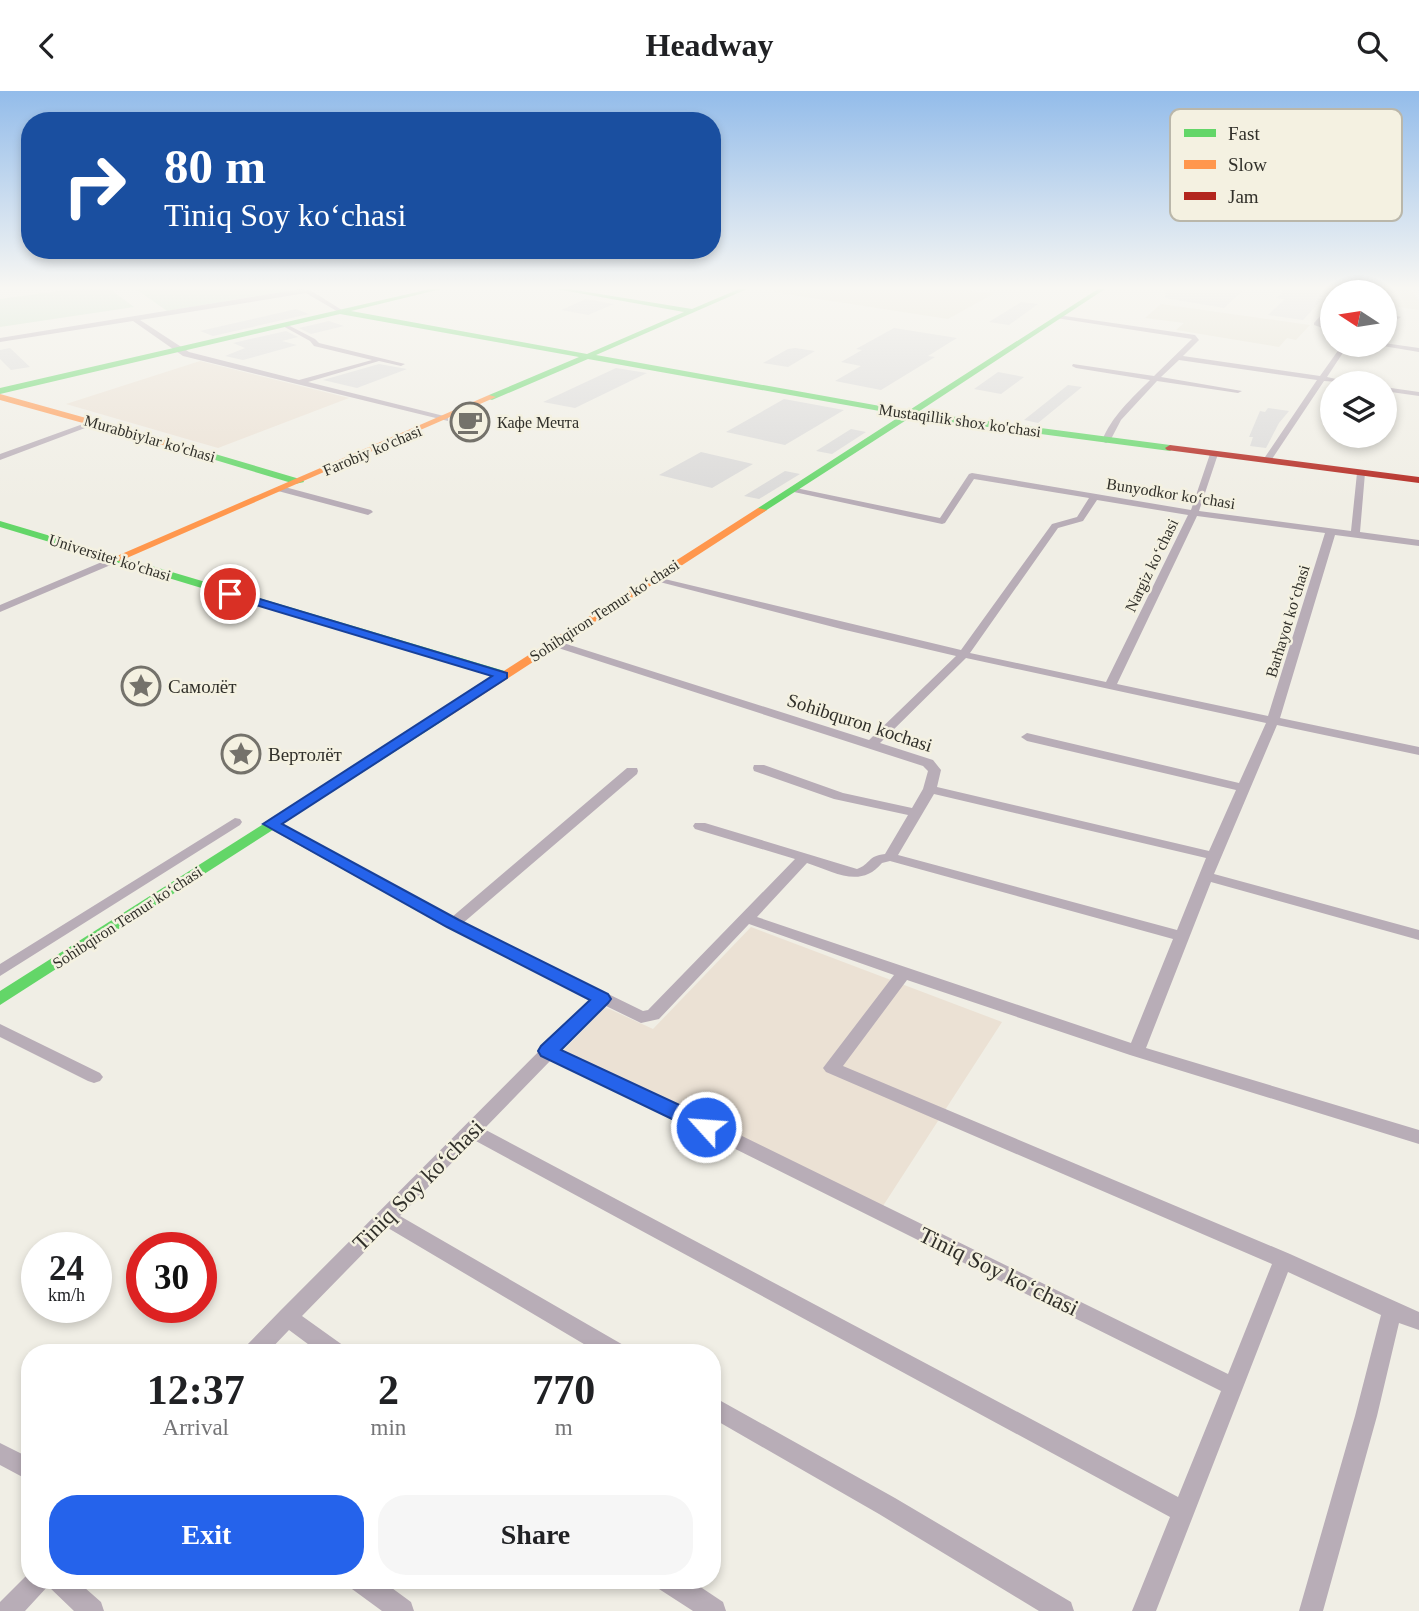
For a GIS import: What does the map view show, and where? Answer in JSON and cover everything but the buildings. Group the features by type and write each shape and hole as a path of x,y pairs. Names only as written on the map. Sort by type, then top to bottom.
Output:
{"main road":[{"path":"0,391 136,360"},
{"name":"Farobiy ko'chasi","path":"116,559 579,360"},
{"name":"Mustaqillik shox ko'chasi","path":"610,360 909,414 1419,480"},
{"name":"Sohibqiron Temur koʻchasi","path":"0,999 992,360"},
{"name":"Murabbiylar ko'chasi","path":"0,397 97,422 299,482"},
{"name":"Universitet ko'chasi","path":"0,524 502,675"}],"street":[{"path":"209,360 445,419"},
{"path":"299,383 346,367 384,360 401,364"},
{"path":"1106,440 1107,433 1173,360"},
{"path":"1196,360 1320,379"},
{"path":"1076,366 1238,391"},
{"path":"1266,460 1320,383"},
{"path":"1397,391 1419,394"},
{"path":"0,457 97,422"},
{"name":"Nargiz koʻchasi","path":"1110,686 1194,513 1214,454"},
{"path":"1355,534 1360,473"},
{"name":"Bunyodkor koʻchasi","path":"794,489 942,521 972,476 1194,513 1419,543"},
{"path":"281,489 369,512"},
{"path":"871,745 963,655 1054,528 1080,519 1094,496"},
{"name":"Barhayot koʻchasi","path":"1136,1051 1214,856 1273,720 1331,531"},
{"name":"Farobiy ko'chasi","path":"0,609 116,559"},
{"path":"656,578 783,614 963,655 1419,751"},
{"name":"Sohibquron kochasi","path":"553,643 934,766 930,789"},
{"path":"1027,737 1244,789"},
{"path":"760,768 839,796 916,813"},
{"path":"453,923 632,771"},
{"path":"890,857 930,789 1214,856"},
{"path":"0,971 235,822"},
{"path":"271,824 453,923 641,1017 653,1015 749,919 804,858"},
{"path":"700,826 858,874 868,870 877,859 890,857 1183,937"},
{"path":"1207,877 1418,935"},
{"path":"749,919 1136,1051 1419,1137"},
{"path":"904,973 832,1068 1283,1260 1419,1321"},
{"name":"Tiniq Soy koʻchasi","path":"262,1344 602,999"},
{"path":"0,1030 94,1077"},
{"name":"Tiniq Soy koʻchasi","path":"548,1051 708,1127 1233,1387"},
{"path":"472,1131 1183,1512"},
{"path":"386,1217 603,1344"},
{"path":"1144,1611 1283,1260"},
{"path":"1311,1611 1366,1416 1392,1311"},
{"path":"287,1317 324,1344"},
{"path":"721,1411 1062,1611"},
{"path":"0,1453 21,1465"},
{"path":"8,1611 30,1589"},
{"path":"68,1589 92,1611"},
{"path":"373,1589 402,1611"},
{"path":"681,1589 714,1611"}],"shaded area":[{"path":"200,361 349,398 218,448 66,404"},
{"path":"751,927 1002,1022 881,1209 560,1054 605,1007 653,1029"}],"traffic: fast":[{"path":"0,391 133,360"},
{"path":"492,397 578,360"},
{"path":"608,360 909,414 1170,448"},
{"path":"762,510 993,360"},
{"path":"205,454 299,482"},
{"path":"0,524 503,675"},
{"path":"0,999 442,715"}],"traffic: slow":[{"path":"0,397 205,454"},
{"path":"116,559 492,397"},
{"path":"442,715 762,510"}],"traffic: jam":[{"path":"1170,448 1419,480"}],"place":[{"name":"Кафе Мечта","path":"470,422"},
{"name":"Самолёт","path":"141,686"},
{"name":"Вертолёт","path":"241,754"}],"route":[{"path":"230,594 502,675 271,824 453,923 602,999 548,1051 706,1127"}]}
